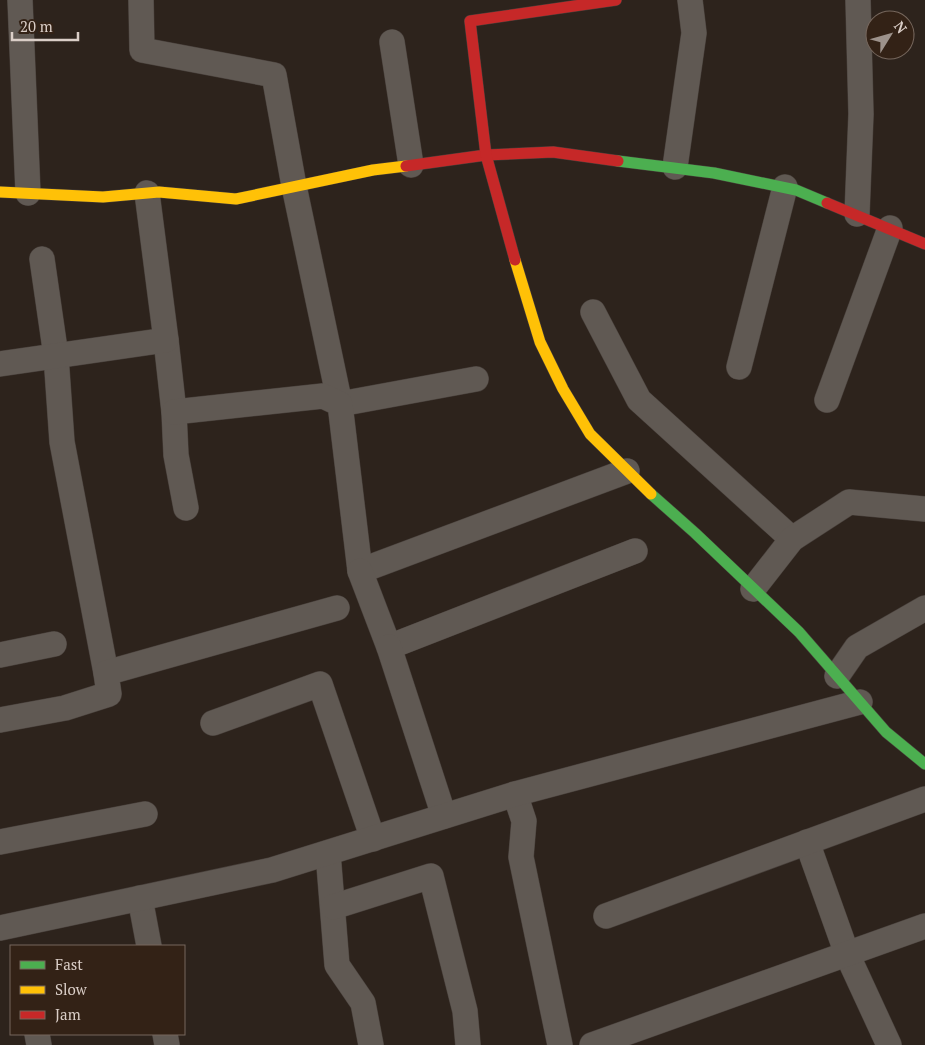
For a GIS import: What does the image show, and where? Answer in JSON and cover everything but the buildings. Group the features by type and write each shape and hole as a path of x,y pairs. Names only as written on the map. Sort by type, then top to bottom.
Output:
{"street":[{"path":"20,0 28,193"},
{"path":"141,0 142,50 274,75 294,186 340,404 360,571 389,647 444,816"},
{"path":"616,0 470,21 486,155 507,235 540,342 590,434 799,632 886,732 925,764"},
{"path":"675,167 694,33 690,0"},
{"path":"856,214 858,154 862,114 858,0"},
{"path":"392,42 411,165"},
{"path":"0,192 103,197 159,192 236,199 373,170 486,155 553,152 675,167 785,187 856,214 925,244"},
{"path":"739,367 785,187"},
{"path":"147,193 174,412 176,455 186,508"},
{"path":"827,400 890,228"},
{"path":"0,720 65,708 109,694 62,442 56,356 42,259"},
{"path":"593,312 639,400 792,539"},
{"path":"0,364 166,340"},
{"path":"174,412 322,396 340,404 476,379"},
{"path":"360,571 627,471"},
{"path":"753,589 792,539 849,502 925,509"},
{"path":"389,647 636,551"},
{"path":"106,673 337,608"},
{"path":"837,676 857,647 925,608"},
{"path":"0,655 54,644"},
{"path":"214,723 320,684 373,839"},
{"path":"9,933 140,898 272,870 515,794 860,702"},
{"path":"515,794 524,820 521,857 560,1045"},
{"path":"606,916 925,799"},
{"path":"0,842 145,814"},
{"path":"807,842 848,954 890,1045"},
{"path":"328,853 337,965 363,1003 371,1045"},
{"path":"333,907 431,876 465,1011 468,1045"},
{"path":"140,898 149,945"},
{"path":"592,1045 925,926"}],"traffic: fast":[{"path":"618,161 714,173 796,190 827,203"},
{"path":"651,494 799,632 886,732 925,764"}],"traffic: slow":[{"path":"0,192 103,197 159,192 236,199 373,170 406,166"},
{"path":"515,260 540,342 563,389 590,434 651,494"}],"traffic: jam":[{"path":"515,260 486,155 470,21 616,0"},
{"path":"406,166 486,155 553,152 618,161"},
{"path":"827,203 925,244"}]}
